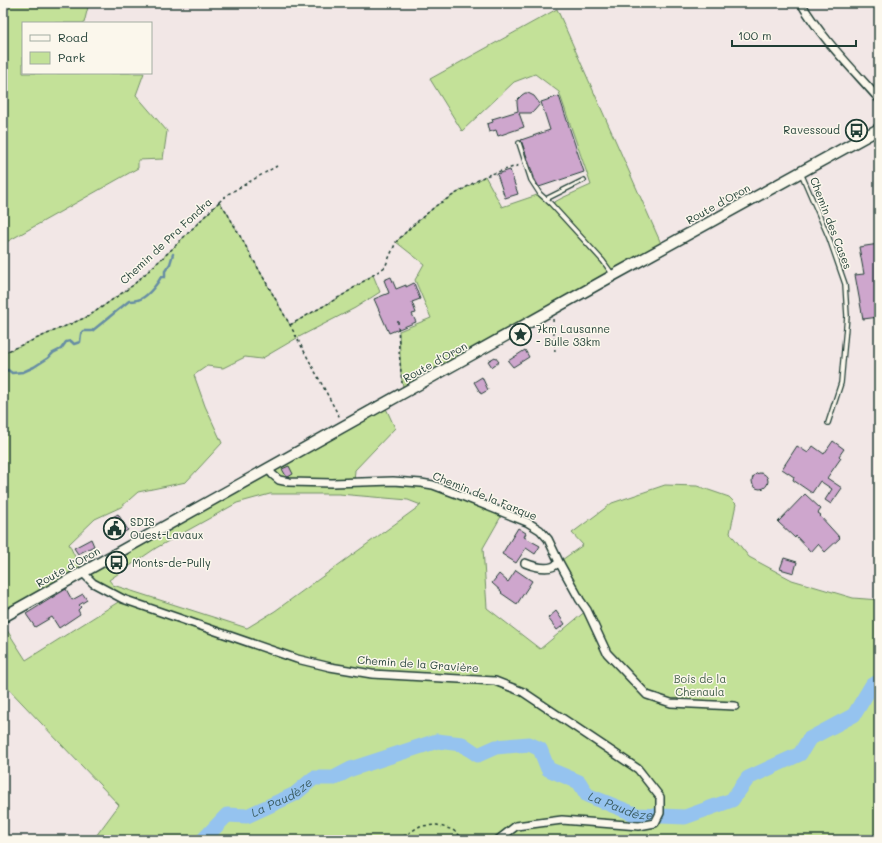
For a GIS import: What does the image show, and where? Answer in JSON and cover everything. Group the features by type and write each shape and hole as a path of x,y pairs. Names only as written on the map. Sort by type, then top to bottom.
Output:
{"main road":[{"name":"Route d'Oron","path":"3,617 614,275 879,129"}],"street":[{"path":"800,3 811,20 832,46 879,99"},
{"name":"Chemin de la Farque","path":"268,469 279,480 289,482 332,483 393,481 421,483 457,494 527,522 540,530 548,538 559,562 587,610 607,653 647,695 671,703 735,706"},
{"path":"524,563 532,566 548,568 555,566 559,562"},
{"name":"Chemin de la Gravière","path":"82,572 93,584 123,599 297,659 330,667 372,674 495,681 522,692 638,769 660,797 660,813 655,823 639,826 562,820 516,826 498,840"}],"lane":[{"path":"519,143 530,180 540,194 603,261 614,275"},
{"name":"Chemin des Cases","path":"801,172 829,238 845,284 847,316 841,382 828,423"},
{"path":"546,199 584,180"}],"path":[{"path":"290,325 343,295 385,267 396,242 437,205 485,176 525,164"},
{"path":"219,202 228,194 277,166"},
{"name":"Chemin de Pra Fondra","path":"3,353 89,316 98,310 132,286 170,252 219,202 226,211 290,325 344,426"},
{"path":"551,311 554,324 555,354"},
{"path":"398,321 399,351 404,393"},
{"path":"398,840 420,826 437,825 453,830 465,840"}],"green space":[{"path":"3,3 89,3 84,22 22,22 22,74 144,74 136,95 167,131 163,159 138,160 138,168 3,244"},
{"path":"557,9 663,248 404,393 401,375 399,331 431,318 415,280 424,264 396,242 437,205 485,176 502,207 540,194 551,204 591,185 559,92 535,74 514,82 462,131 430,79"},
{"path":"219,202 226,211 290,325 343,295 373,275 380,292 355,308 297,338 261,359 245,357 223,368 207,366 194,375 205,406 222,443 186,482 138,492 121,507 95,519 69,544 82,572 3,617 3,353 89,316 132,286 170,251"},
{"name":"Bois de la Chenaula","path":"384,404 395,428 355,470 354,482 421,483 503,513 483,548 487,608 540,649 587,610 559,562 583,545 572,533 612,503 665,485 697,486 729,497 736,504 730,533 749,557 792,580 853,598 879,600 879,840 93,840 119,805 3,683 3,624 26,660 123,599 82,572","holes":["270,494 339,494 408,500 421,505 275,611 247,628 113,585 109,580 156,548 237,503"]}],"building":[{"path":"525,93 534,96 540,104 531,113 519,113 524,127 498,136 496,130 489,132 487,124 493,122 492,119 518,111 517,100"},
{"path":"559,96 584,172 539,187 535,180 521,140 550,130 541,102"},
{"path":"510,170 518,194 505,198 497,174"},
{"path":"879,244 879,317 863,319 855,275 864,274 859,247"},
{"path":"391,277 396,289 406,285 406,287 414,283 420,299 412,302 416,313 412,314 416,322 389,333 374,299 389,293 384,280"},
{"path":"525,350 529,357 513,367 508,361"},
{"path":"495,357 499,362 492,367 488,361"},
{"path":"482,377 488,390 481,394 474,382"},
{"path":"833,441 844,449 839,456 841,458 827,478 842,488 831,504 825,500 832,489 820,481 812,493 793,480 794,477 782,469 797,446 808,453 813,446 824,454"},
{"path":"289,466 293,474 288,477 282,469"},
{"path":"760,473 766,475 768,481 766,487 760,489 754,487 752,481 754,475"},
{"path":"805,494 821,509 818,513 840,538 825,552 818,544 811,552 796,536 795,538 778,522"},
{"path":"118,514 128,530 116,537 106,521"},
{"path":"518,528 526,533 524,537 540,546 535,554 526,548 516,563 502,554"},
{"path":"91,539 94,546 78,554 74,548"},
{"path":"784,558 797,562 794,573 780,569"},
{"path":"516,570 532,581 517,604 501,593 502,592 492,583 499,574 508,582"},
{"path":"66,589 72,600 83,594 87,600 79,605 81,607 78,610 80,614 59,628 52,617 35,627 26,614"},
{"path":"556,611 565,624 557,630 548,618"}],"waterway":[{"path":"3,372 8,370 12,373 23,372 34,367 61,349 66,342 71,341 74,344 80,342 83,331 92,331 129,301 141,299 149,293 161,277 165,277 165,271 170,264 173,254"},
{"name":"La Paudèze","path":"203,840 227,815 247,816 295,794 314,778 334,778 351,769 437,741 462,744 478,755 496,747 529,744 540,749 548,769 579,782 587,795 637,815 685,817 732,800 748,778 800,754 809,739 854,715 872,685 879,682"}],"place":[{"name":"Ravessoud","path":"856,130"},
{"name":"7km Lausanne - Bulle 33km","path":"520,335"},
{"name":"SDIS Ouest-Lavaux","path":"114,528"},
{"name":"Monts-de-Pully","path":"116,563"}]}
